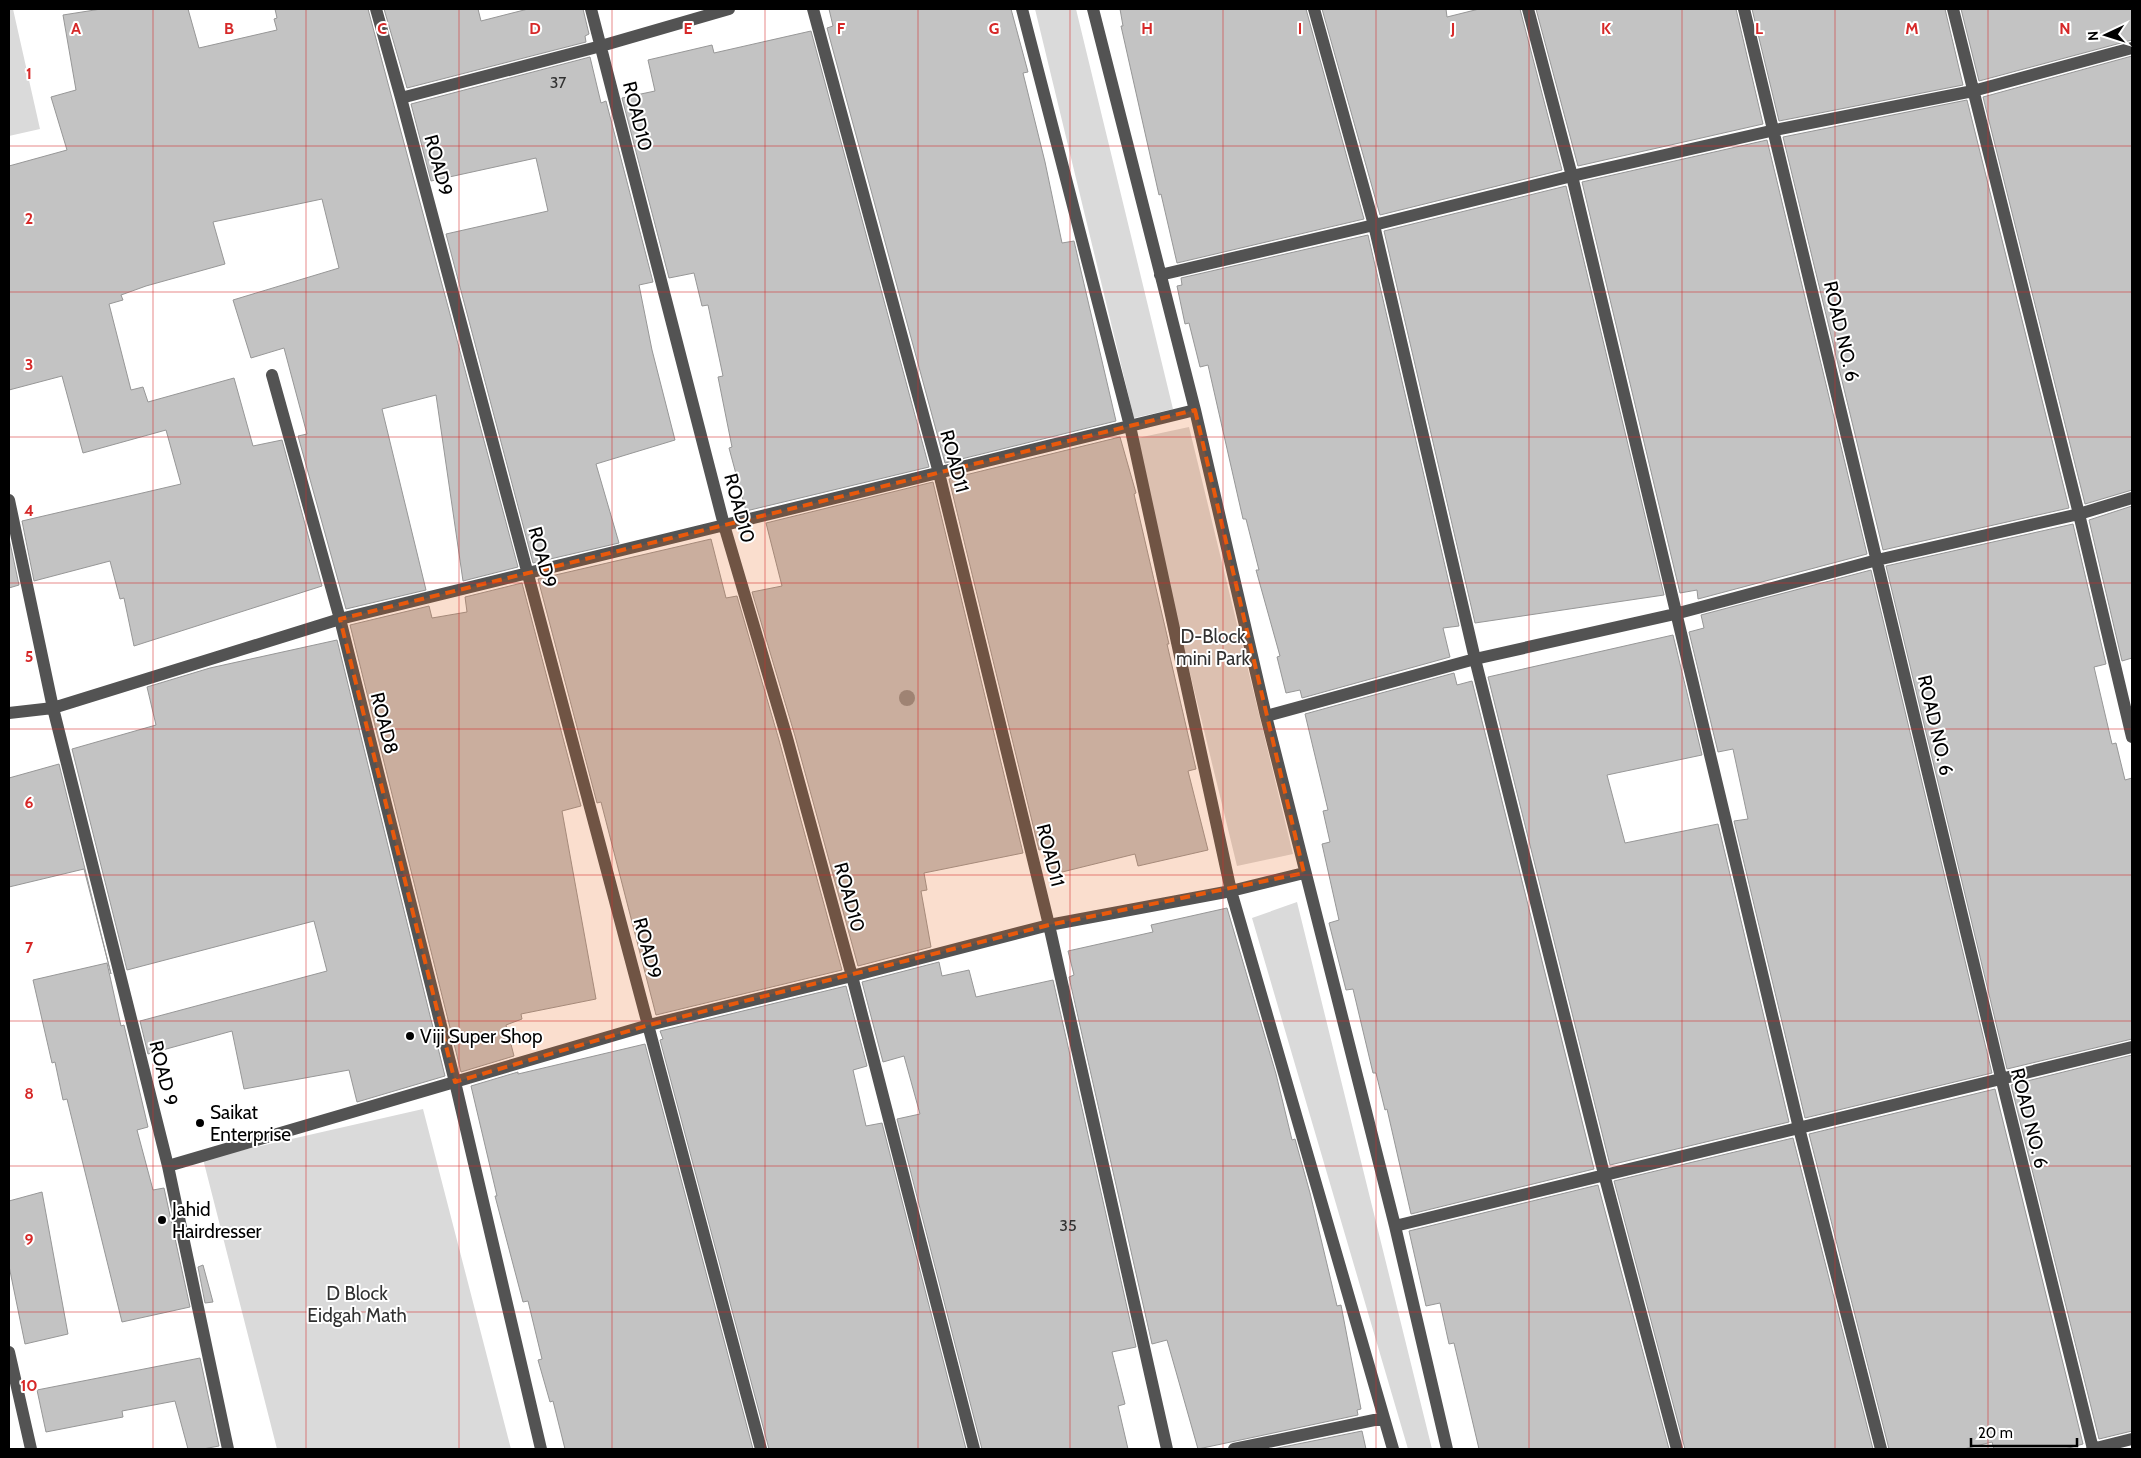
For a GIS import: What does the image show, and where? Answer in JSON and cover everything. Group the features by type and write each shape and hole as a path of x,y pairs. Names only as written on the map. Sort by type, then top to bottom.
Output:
{"street":[{"name":"ROAD9","path":"376,9 761,1449"},
{"name":"ROAD10","path":"591,9 724,525 787,738 852,976 974,1449"},
{"path":"401,98 601,46 729,9"},
{"name":"ROAD11","path":"813,9 939,473 1049,925 1167,1449"},
{"path":"1022,9 1130,426 1231,891 1393,1449"},
{"path":"1093,9 1195,410 1304,873 1395,1226 1447,1449"},
{"path":"1314,9 1374,225 1475,659 1604,1174 1677,1449"},
{"path":"1528,9 1572,176 1799,1128 1881,1449"},
{"name":"ROAD NO. 6","path":"1744,9 1775,130 2001,1078 2093,1449"},
{"path":"1953,9 2079,514 2132,737"},
{"path":"1160,274 1775,130 1973,91 2132,48"},
{"name":"ROAD8","path":"272,375 340,619 455,1082 541,1449"},
{"path":"9,713 53,708 340,619 1195,410"},
{"path":"1266,716 1475,659 1675,614 1878,560 2079,514 2132,498"},
{"name":"ROAD 9","path":"9,500 53,708 168,1166 228,1449"},
{"path":"168,1166 649,1025 852,976 1049,925 1231,891 1304,873"},
{"path":"1395,1226 2132,1047"},
{"path":"9,1352 31,1449"},
{"path":"1234,1449 1384,1418"},
{"path":"2093,1449 2118,1446 2132,1439"}],"highlighted area":[{"path":"1195,410 1304,873 1049,925 649,1025 455,1082 340,619"}],"green space":[{"path":"9,9 13,9 40,129 9,136"},
{"path":"1035,9 1076,9 1173,409 1134,418"},
{"name":"D-Block mini Park","path":"1189,427 1293,854 1237,866 1133,439"},
{"path":"1297,902 1432,1449 1408,1449 1252,918"},
{"name":"D Block Eidgah Math","path":"423,1109 511,1449 277,1449 203,1159"}],"building":[{"path":"101,9 188,9 199,48 277,30 274,19 277,18 275,9 368,9 518,567 463,581 436,395 382,409 426,590 346,609 298,436 307,434 284,348 251,358 233,300 339,268 322,199 213,222 225,264 146,286 121,295 123,300 109,304 131,390 143,387 148,402 234,378 253,446 282,440 322,586 134,646 124,598 120,599 110,561 34,581 22,521 181,484 166,430 83,453 62,376 9,390 9,166 67,150 51,97 76,90 63,15"},
{"path":"384,9 478,9 481,21 528,9 583,9 589,34 585,36 586,42 407,88"},
{"path":"829,9 1011,9 1028,72 1023,73 1045,162 1062,243 1074,241 1116,421 945,463 827,28 833,26"},
{"path":"1120,9 1306,9 1364,219 1177,263 1161,194 1159,195 1121,26 1123,26"},
{"path":"1322,9 1446,9 1447,17 1479,9 1520,9 1562,170 1380,215"},
{"path":"1536,9 1736,9 1763,124 1578,166"},
{"path":"1752,9 1945,9 1963,85 1779,121"},
{"path":"1961,9 2132,9 2132,40 1979,81"},
{"path":"811,31 929,467 746,511 729,448 732,447 718,377 723,376 708,305 702,306 694,273 669,278 622,98 655,91 648,60 712,45 714,53"},
{"path":"2132,56 2132,490 2085,504 1983,97"},
{"path":"590,57 601,103 606,101 653,282 639,285 652,350 675,440 596,464 619,543 533,563 446,234 548,211 536,158 431,181 411,104"},
{"path":"1967,100 2069,508 1883,550 1783,137"},
{"path":"1767,140 1867,554 1698,599 1697,590 1680,593 1582,182"},
{"path":"1566,186 1664,595 1475,623 1384,231"},
{"path":"1368,235 1459,626 1443,628 1450,657 1302,698 1300,690 1286,693 1277,657 1280,656 1256,570 1259,570 1246,519 1243,519 1208,365 1200,367 1189,323 1185,324 1177,286 1182,285 1181,278"},
{"path":"1120,437 1136,493 1134,494 1196,769 1188,771 1208,850 1138,866 1135,854 1050,875 1043,849 1039,850 949,479"},
{"path":"933,482 1023,853 924,873 927,890 921,891 931,947 858,966 795,736 752,592 782,586 766,523"},
{"path":"2132,506 2132,658 2122,661 2089,520"},
{"path":"2073,524 2106,664 2094,667 2112,744 2116,743 2125,780 2132,778 2132,1039 2007,1069 1886,566"},
{"path":"9,538 19,585 9,588"},
{"path":"711,539 726,598 737,596 779,740 842,970 656,1015 601,802 597,803 538,579"},
{"path":"1871,570 1992,1073 1805,1118 1734,821 1748,819 1733,749 1718,752 1689,632 1704,628 1701,615"},
{"path":"522,583 581,806 562,811 596,999 521,1014 522,1019 506,1025 514,1056 461,1072 350,625 429,606 432,618 467,612 465,597"},
{"path":"1673,635 1702,755 1607,775 1625,843 1718,824 1789,1122 1610,1165 1488,677"},
{"path":"337,640 445,1076 357,1102 349,1070 244,1089 232,1031 148,1054 140,1021 327,971 314,921 127,970 72,749 156,725 147,687 210,668"},
{"path":"1454,673 1457,685 1472,681 1594,1169 1411,1214 1387,1109 1385,1110 1376,1073 1373,1073 1353,989 1346,990 1329,923 1339,920 1322,844 1330,842 1323,811 1328,810 1305,714"},
{"path":"59,764 111,974 84,869 9,887 9,778"},
{"path":"1227,908 1276,1074 1292,1140 1295,1139 1310,1193 1337,1306 1341,1305 1361,1409 1357,1410 1358,1415 1198,1449 1167,1340 1152,1344 1069,977 1074,975 1068,951 1153,932 1151,925"},
{"path":"939,962 942,976 969,970 976,997 1053,980 1136,1347 1112,1352 1125,1404 1118,1406 1128,1449 982,1449 897,1119 920,1114 904,1056 883,1062 862,982"},
{"path":"107,963 121,1026 124,1025 148,1127 137,1130 153,1190 164,1188 190,1307 122,1322 67,1099 63,1100 55,1062 52,1063 33,980"},
{"path":"846,986 867,1066 853,1070 866,1126 882,1123 966,1449 769,1449 660,1040 663,1039 660,1031"},
{"path":"645,1044 753,1449 565,1449 553,1401 550,1402 538,1360 542,1359 528,1301 523,1302 495,1196 497,1196 471,1086 518,1072 518,1074"},
{"path":"2132,1055 2132,1431 2099,1439 2011,1085"},
{"path":"1995,1089 2083,1444 2065,1449 1994,1449 1992,1442 1964,1449 1889,1449 1809,1134"},
{"path":"1793,1138 1873,1449 1685,1449 1614,1181"},
{"path":"1598,1185 1669,1449 1479,1449 1454,1343 1449,1344 1440,1303 1426,1306 1409,1231"},
{"path":"42,1192 68,1334 25,1344 9,1266 9,1201"},
{"path":"203,1265 213,1302 205,1303 198,1267"},
{"path":"200,1358 219,1446 188,1449 175,1401 122,1411 123,1417 46,1432 37,1390"},
{"path":"1362,1431 1366,1449 1273,1449"}],"place":[{"name":"Viji Super Shop","path":"410,1036"},
{"name":"Saikat Enterprise","path":"200,1123"},
{"name":"Jahid Hairdresser","path":"162,1220"}]}
